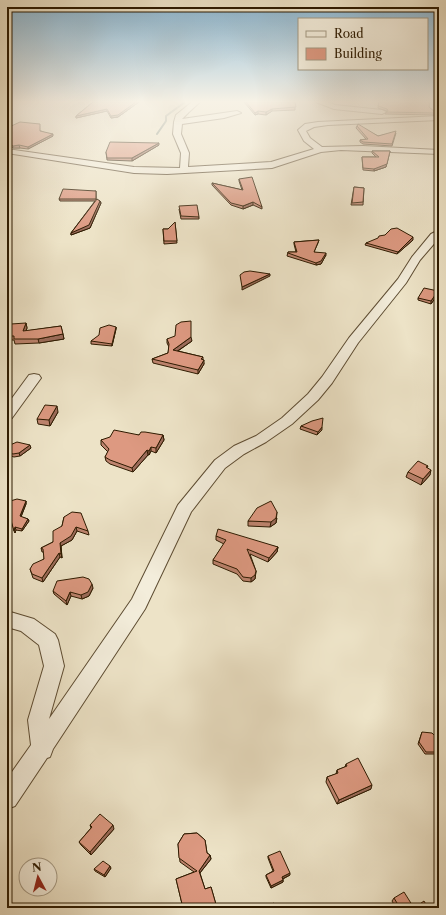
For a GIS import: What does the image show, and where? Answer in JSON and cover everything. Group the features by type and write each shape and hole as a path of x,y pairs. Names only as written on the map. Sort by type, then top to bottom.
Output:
{"street":[{"path":"182,145 185,153 184,170"},
{"path":"314,145 320,150"},
{"path":"7,151 134,170 184,170 272,165 320,150 363,148 439,152"},
{"path":"7,798 42,749 139,604 184,509 220,464 239,450 261,439 287,421 313,397 327,380 353,342 402,281 421,253 439,233"},
{"path":"7,415 34,378"},
{"path":"7,619 28,625 48,640 54,666 38,720 42,749"}],"building":[{"path":"11,145 32,145 28,147 19,145 13,146"},
{"path":"109,145 156,145 132,158 107,158 106,152"},
{"path":"372,151 390,151 387,164 374,169 363,168 362,157 379,157"},
{"path":"252,177 262,207 253,202 243,206 231,203 212,183 243,190 239,179"},
{"path":"354,187 364,188 363,202 352,203"},
{"path":"63,189 96,191 96,199 59,199"},
{"path":"97,199 100,201 89,225 71,233"},
{"path":"197,205 199,217 181,216 179,206"},
{"path":"175,222 177,241 164,241 163,229 168,229"},
{"path":"397,228 413,237 398,252 366,243 378,238 379,236 385,235 391,229"},
{"path":"319,240 314,252 326,253 321,261 316,263 288,253 297,252 294,242"},
{"path":"250,271 270,274 242,287 240,275 244,272"},
{"path":"424,288 438,291 431,301 418,298"},
{"path":"191,321 191,337 173,350 203,357 201,359 204,360 198,370 152,359 168,353 169,344 167,339 175,336 176,325 181,322"},
{"path":"26,323 23,331 61,326 63,334 38,339 14,339 14,336 7,336 11,324"},
{"path":"109,325 116,327 112,344 91,341 99,335 100,328"},
{"path":"45,405 57,406 49,420 37,419"},
{"path":"323,418 322,427 318,432 301,426 312,421"},
{"path":"114,430 139,435 141,432 145,432 163,435 156,448 151,447 149,451 147,450 132,468 105,457 109,449 101,440 110,437"},
{"path":"17,442 30,445 19,453 13,454 7,452 10,445"},
{"path":"418,461 428,466 426,467 431,470 423,479 408,472"},
{"path":"17,499 26,501 20,516 28,519 22,529 15,527 14,531 7,502"},
{"path":"271,501 277,512 276,518 271,522 248,521 257,508"},
{"path":"72,512 81,513 88,531 76,527 71,536 60,543 61,554 59,553 42,578 32,574 30,569 33,564 44,559 43,549 41,548 53,542 53,531 62,526 64,517"},
{"path":"218,529 278,547 269,558 247,549 256,571 255,575 251,578 243,577 237,569 213,560 226,540 216,536"},
{"path":"83,577 89,579 92,584 88,592 81,595 70,592 66,601 53,591 57,581"},
{"path":"422,732 432,733 439,740 437,752 426,752 419,742"},
{"path":"358,758 372,785 339,800 327,777 338,773 337,770 347,766 346,764"},
{"path":"100,814 113,825 90,852 79,842 92,827 90,825"},
{"path":"197,833 205,840 207,853 210,855 199,871 205,889 211,887 217,908 183,908 176,879 197,871 179,858 178,844 184,834"},
{"path":"280,851 290,873 282,877 283,880 271,886 266,875 274,871 268,856"},
{"path":"103,861 110,866 104,875 94,869"},
{"path":"404,892 414,908 400,908 394,898"},
{"path":"424,901 428,908 414,908"},
{"path":"274,903 276,908 264,908"}]}
